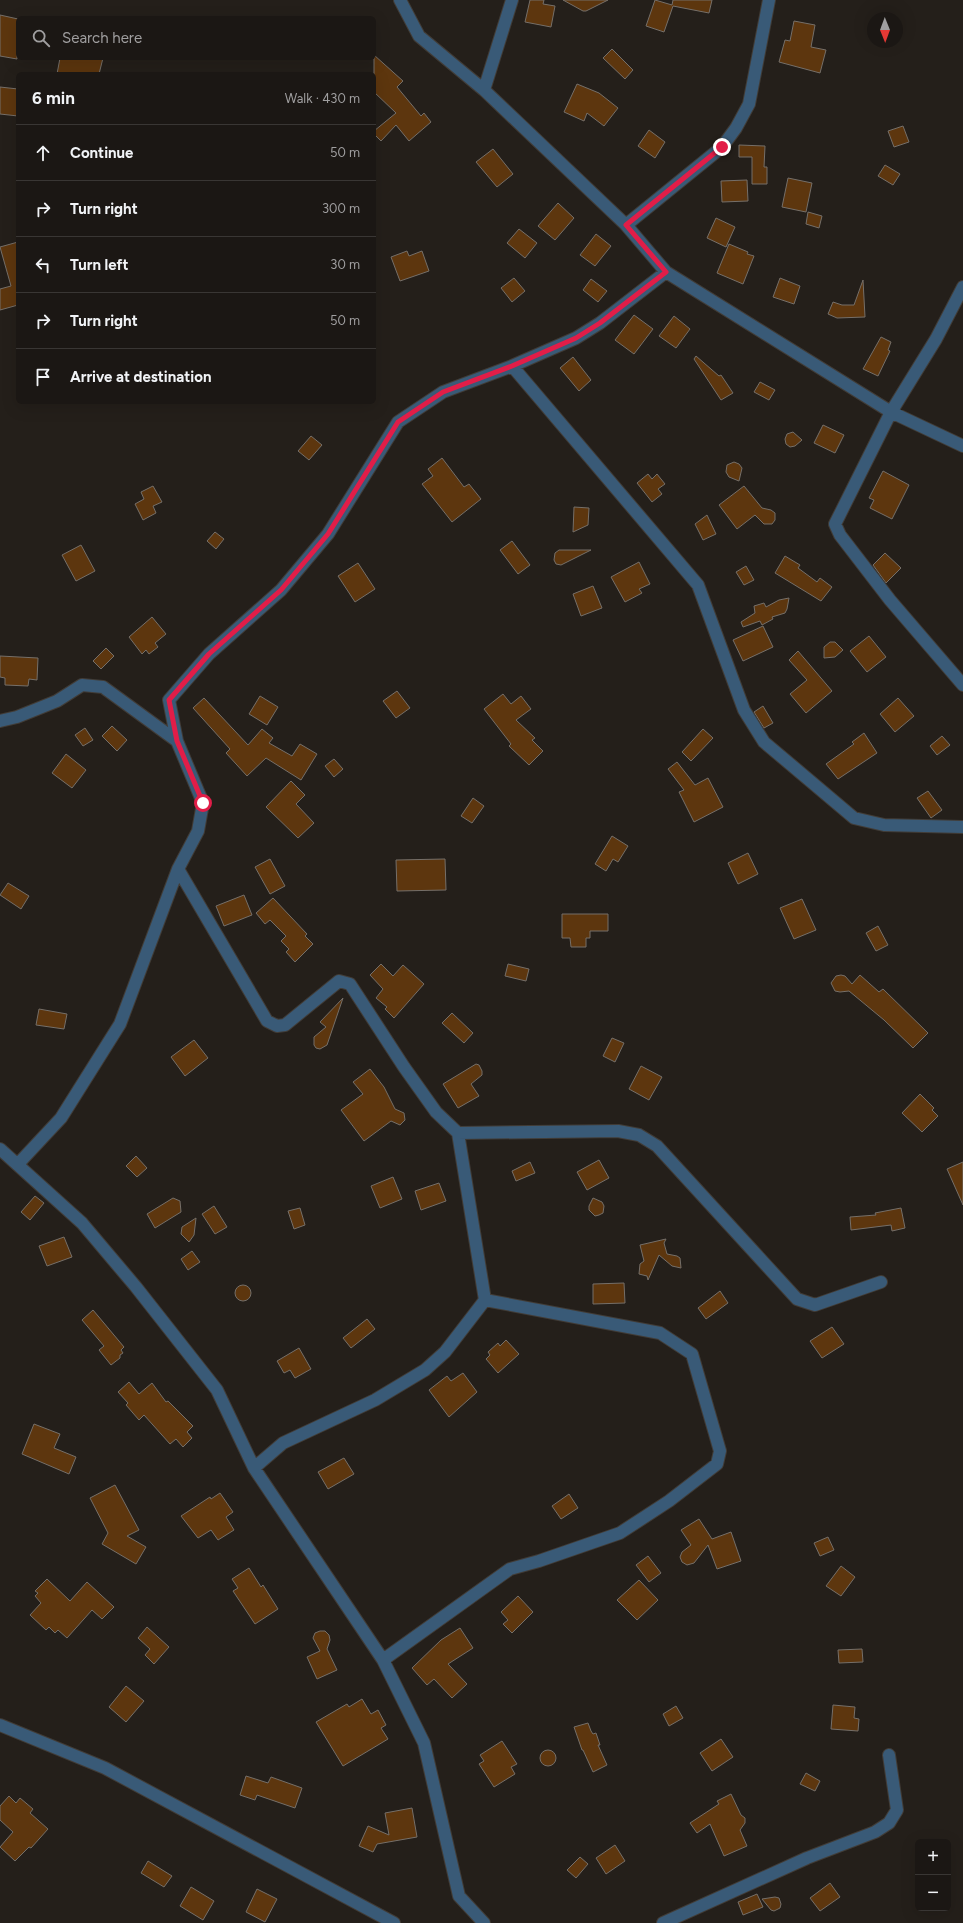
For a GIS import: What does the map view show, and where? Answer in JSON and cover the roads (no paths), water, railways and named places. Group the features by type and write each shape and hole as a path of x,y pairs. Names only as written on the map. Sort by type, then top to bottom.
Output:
{"street":[{"path":"400,0 419,36 484,90 626,225 666,272 891,412 963,446"},
{"path":"484,90 512,0"},
{"path":"626,225 722,147 736,128 749,104 769,0"},
{"path":"18,1164 61,1118 120,1024 178,869 198,831 203,803 177,741 169,700 209,654 281,590 328,534 398,422 443,392 512,366 576,338 600,323 666,272"},
{"path":"963,287 936,339 891,412 837,518 836,528 890,600 963,685"},
{"path":"512,366 698,586 744,710 764,742 854,818 884,825 963,827"},
{"path":"0,721 17,717 57,701 82,685 103,687 177,741"},
{"path":"178,869 267,1021 277,1026 285,1025 339,980 350,984 417,1086 436,1112 458,1133 485,1300 445,1352 425,1370 375,1400 283,1442 254,1468"},
{"path":"458,1133 618,1131 638,1135 657,1146 797,1299 815,1305 882,1282"},
{"path":"0,1149 82,1223 136,1287 217,1390 254,1468 383,1660 424,1743 459,1896 484,1923"},
{"path":"383,1660 510,1569 539,1561 620,1533 669,1501 717,1464 720,1451 692,1354 660,1333 485,1300"},
{"path":"0,1726 105,1768 394,1923"},
{"path":"663,1923 807,1858 875,1832 889,1823 897,1810 889,1755"}]}
